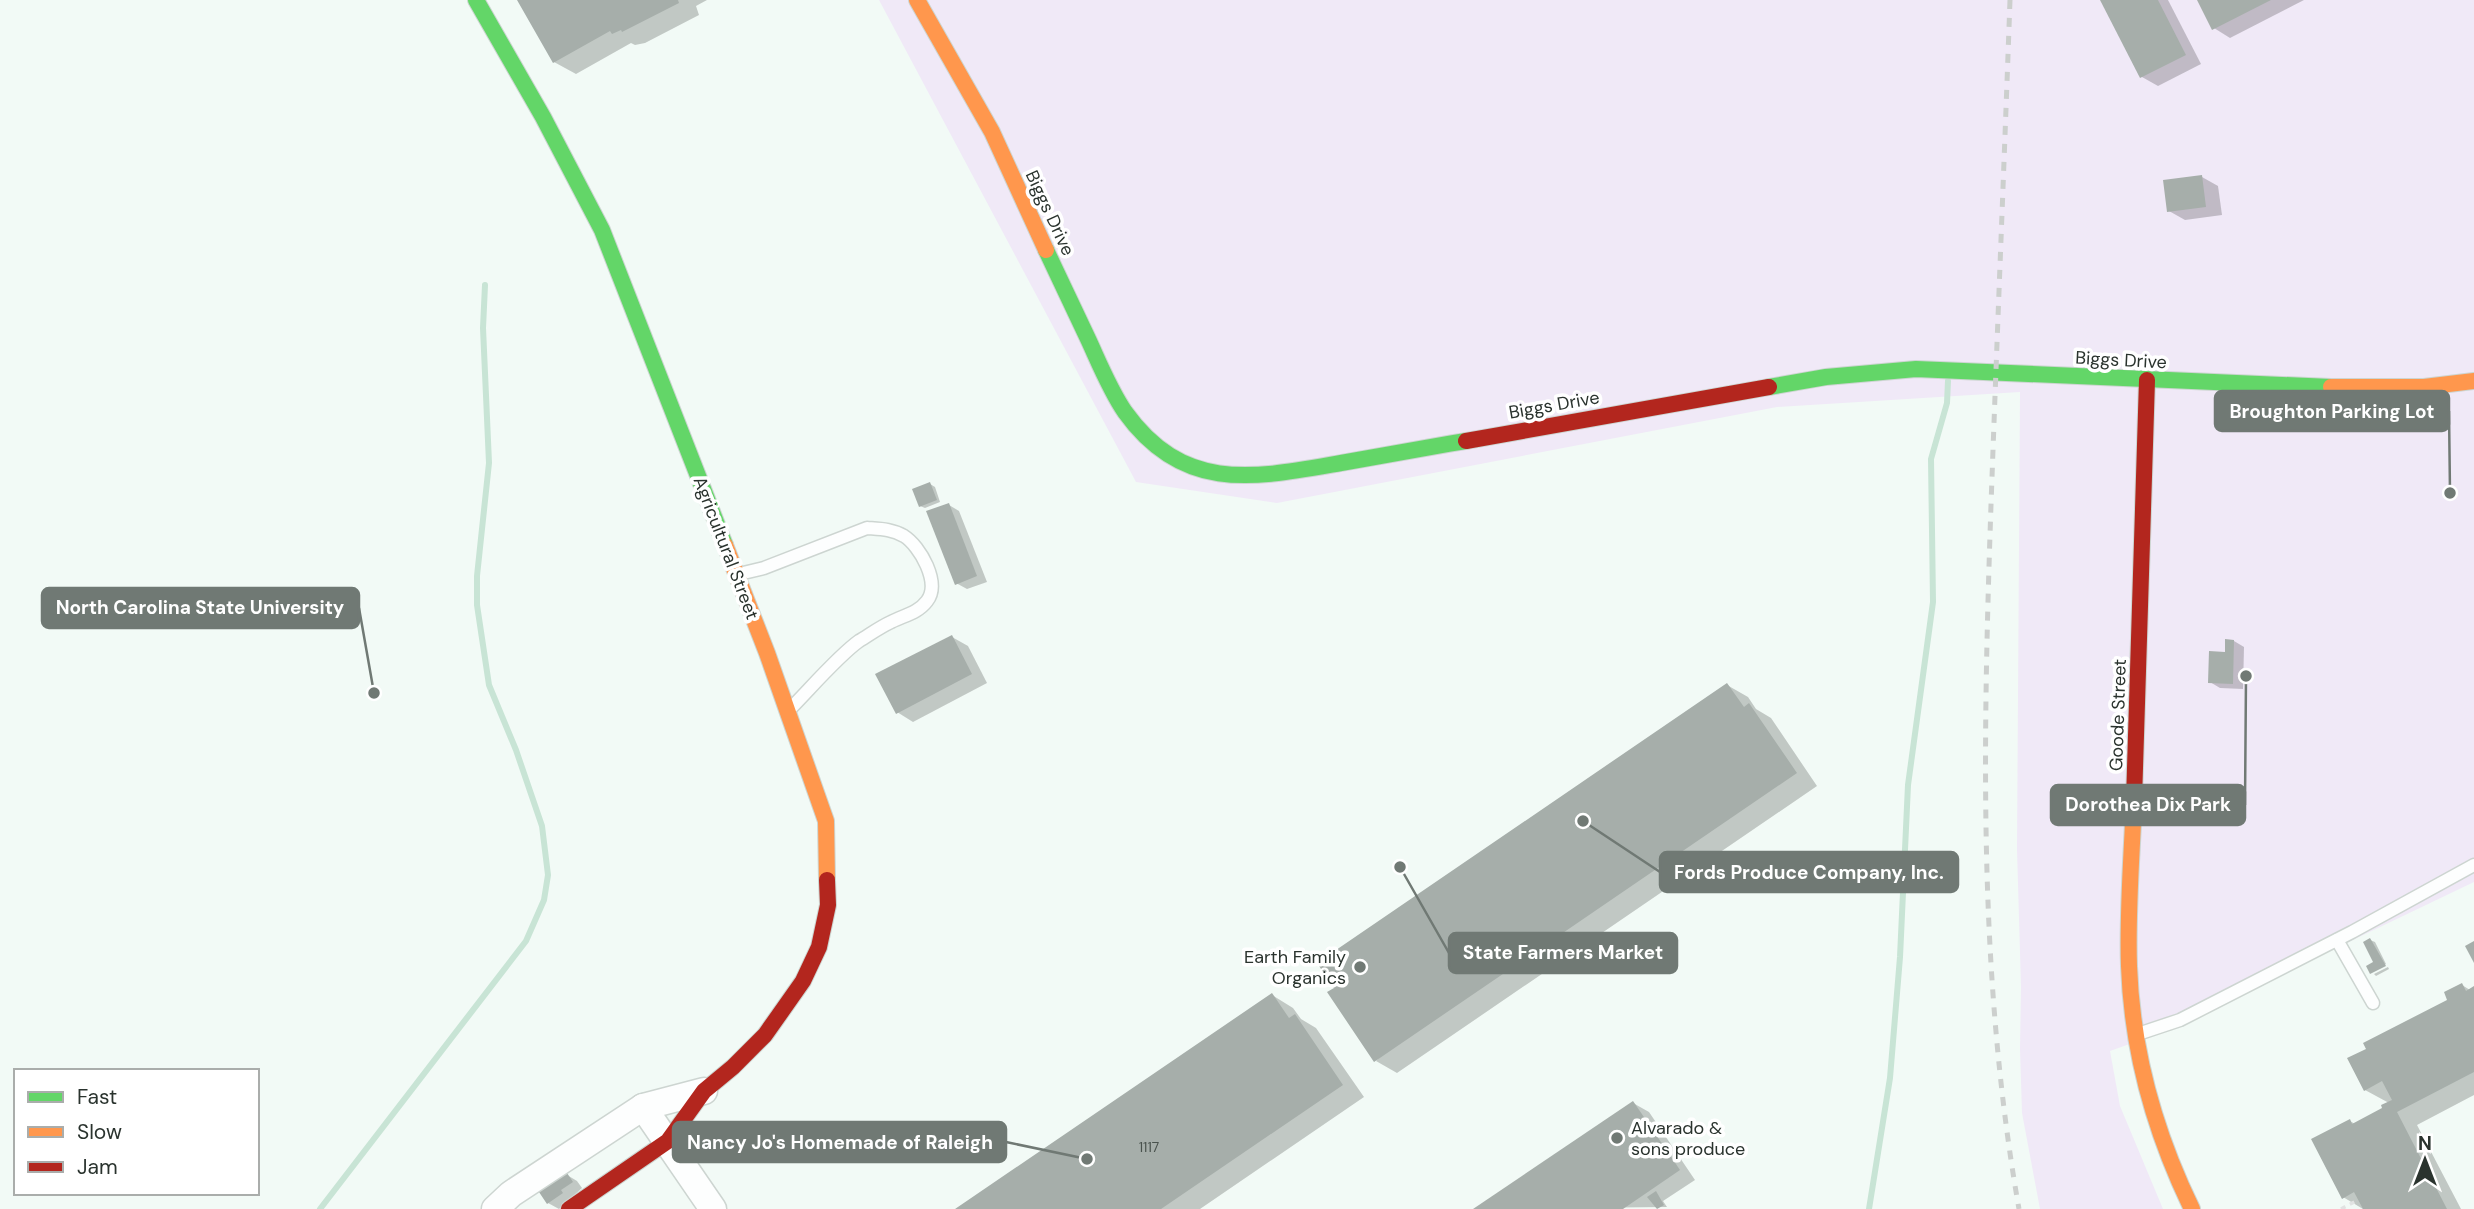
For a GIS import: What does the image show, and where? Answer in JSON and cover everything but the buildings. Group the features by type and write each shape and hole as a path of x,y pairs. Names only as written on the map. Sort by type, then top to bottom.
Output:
{"street":[{"name":"Agricultural Street","path":"476,0 543,117 602,230 736,574 826,821 828,905 819,947 803,981 765,1035 733,1068 704,1091 668,1141 569,1209"},
{"name":"Biggs Drive","path":"917,0 992,132 1111,390 1140,433 1188,466 1216,474 1268,476 1800,382 1872,372 1916,369 2351,388 2424,387 2474,381"},
{"name":"Goode Street","path":"2147,380 2128,929 2131,999 2134,1035 2157,1129 2174,1174 2192,1209"},
{"name":"Agricultural Street","path":"495,1209 511,1194 643,1107 704,1091"},
{"path":"643,1107 713,1209"}],"lane":[{"path":"736,574 764,568 867,528 884,529 903,535 917,546 927,566 932,583 930,598 918,611 891,622 856,643 788,712"},
{"path":"2134,1035 2180,1020 2337,940 2474,865"},
{"path":"2337,940 2373,1003"}],"path":[{"path":"2341,1209 2358,1200"}],"shaded area":[{"path":"879,0 2474,0 2474,882 2152,1036 2110,1051 2120,1106 2163,1209 2040,1209 2022,1113 2020,1049 2017,849 2020,392 1777,407 1277,503 1136,482"}],"waterway":[{"path":"320,1209 526,941 544,900 548,875 542,826 516,750 489,685 477,605 477,576 489,463 483,328 485,285"},
{"path":"1869,1209 1890,1078 1900,957 1908,785 1933,602 1931,459 1947,403 1948,381"}],"railway":[{"path":"2010,0 1991,505 1986,770 1990,946 1996,1034 2019,1209"}],"traffic: fast":[{"path":"476,0 543,117 602,230 725,545"},
{"path":"1046,250 1125,412 1148,438 1172,457 1197,468 1223,474 1250,475 1279,473 1466,441"},
{"path":"1769,387 1826,377 1916,369 2331,387"}],"traffic: slow":[{"path":"917,0 992,132 1046,250"},
{"path":"2331,387 2424,387 2474,381"},
{"path":"725,545 767,653 826,821 827,880"},
{"path":"2134,800 2129,966 2135,1029 2140,1060 2157,1121 2192,1209"}],"traffic: jam":[{"path":"2134,800 2147,380"},
{"path":"1466,441 1769,387"},
{"path":"569,1209 668,1141 704,1091 765,1035 803,981 819,947 828,905 827,880"}],"place":[{"name":"Broughton Parking Lot","path":"2450,493"},
{"name":"Dorothea Dix Park","path":"2246,676"},
{"name":"North Carolina State University","path":"374,693"},
{"name":"Fords Produce Company, Inc.","path":"1583,821"},
{"name":"State Farmers Market","path":"1400,867"},
{"name":"Earth Family Organics","path":"1360,967"},
{"name":"Alvarado & sons produce","path":"1617,1138"},
{"name":"Nancy Jo's Homemade of Raleigh","path":"1087,1159"}]}
